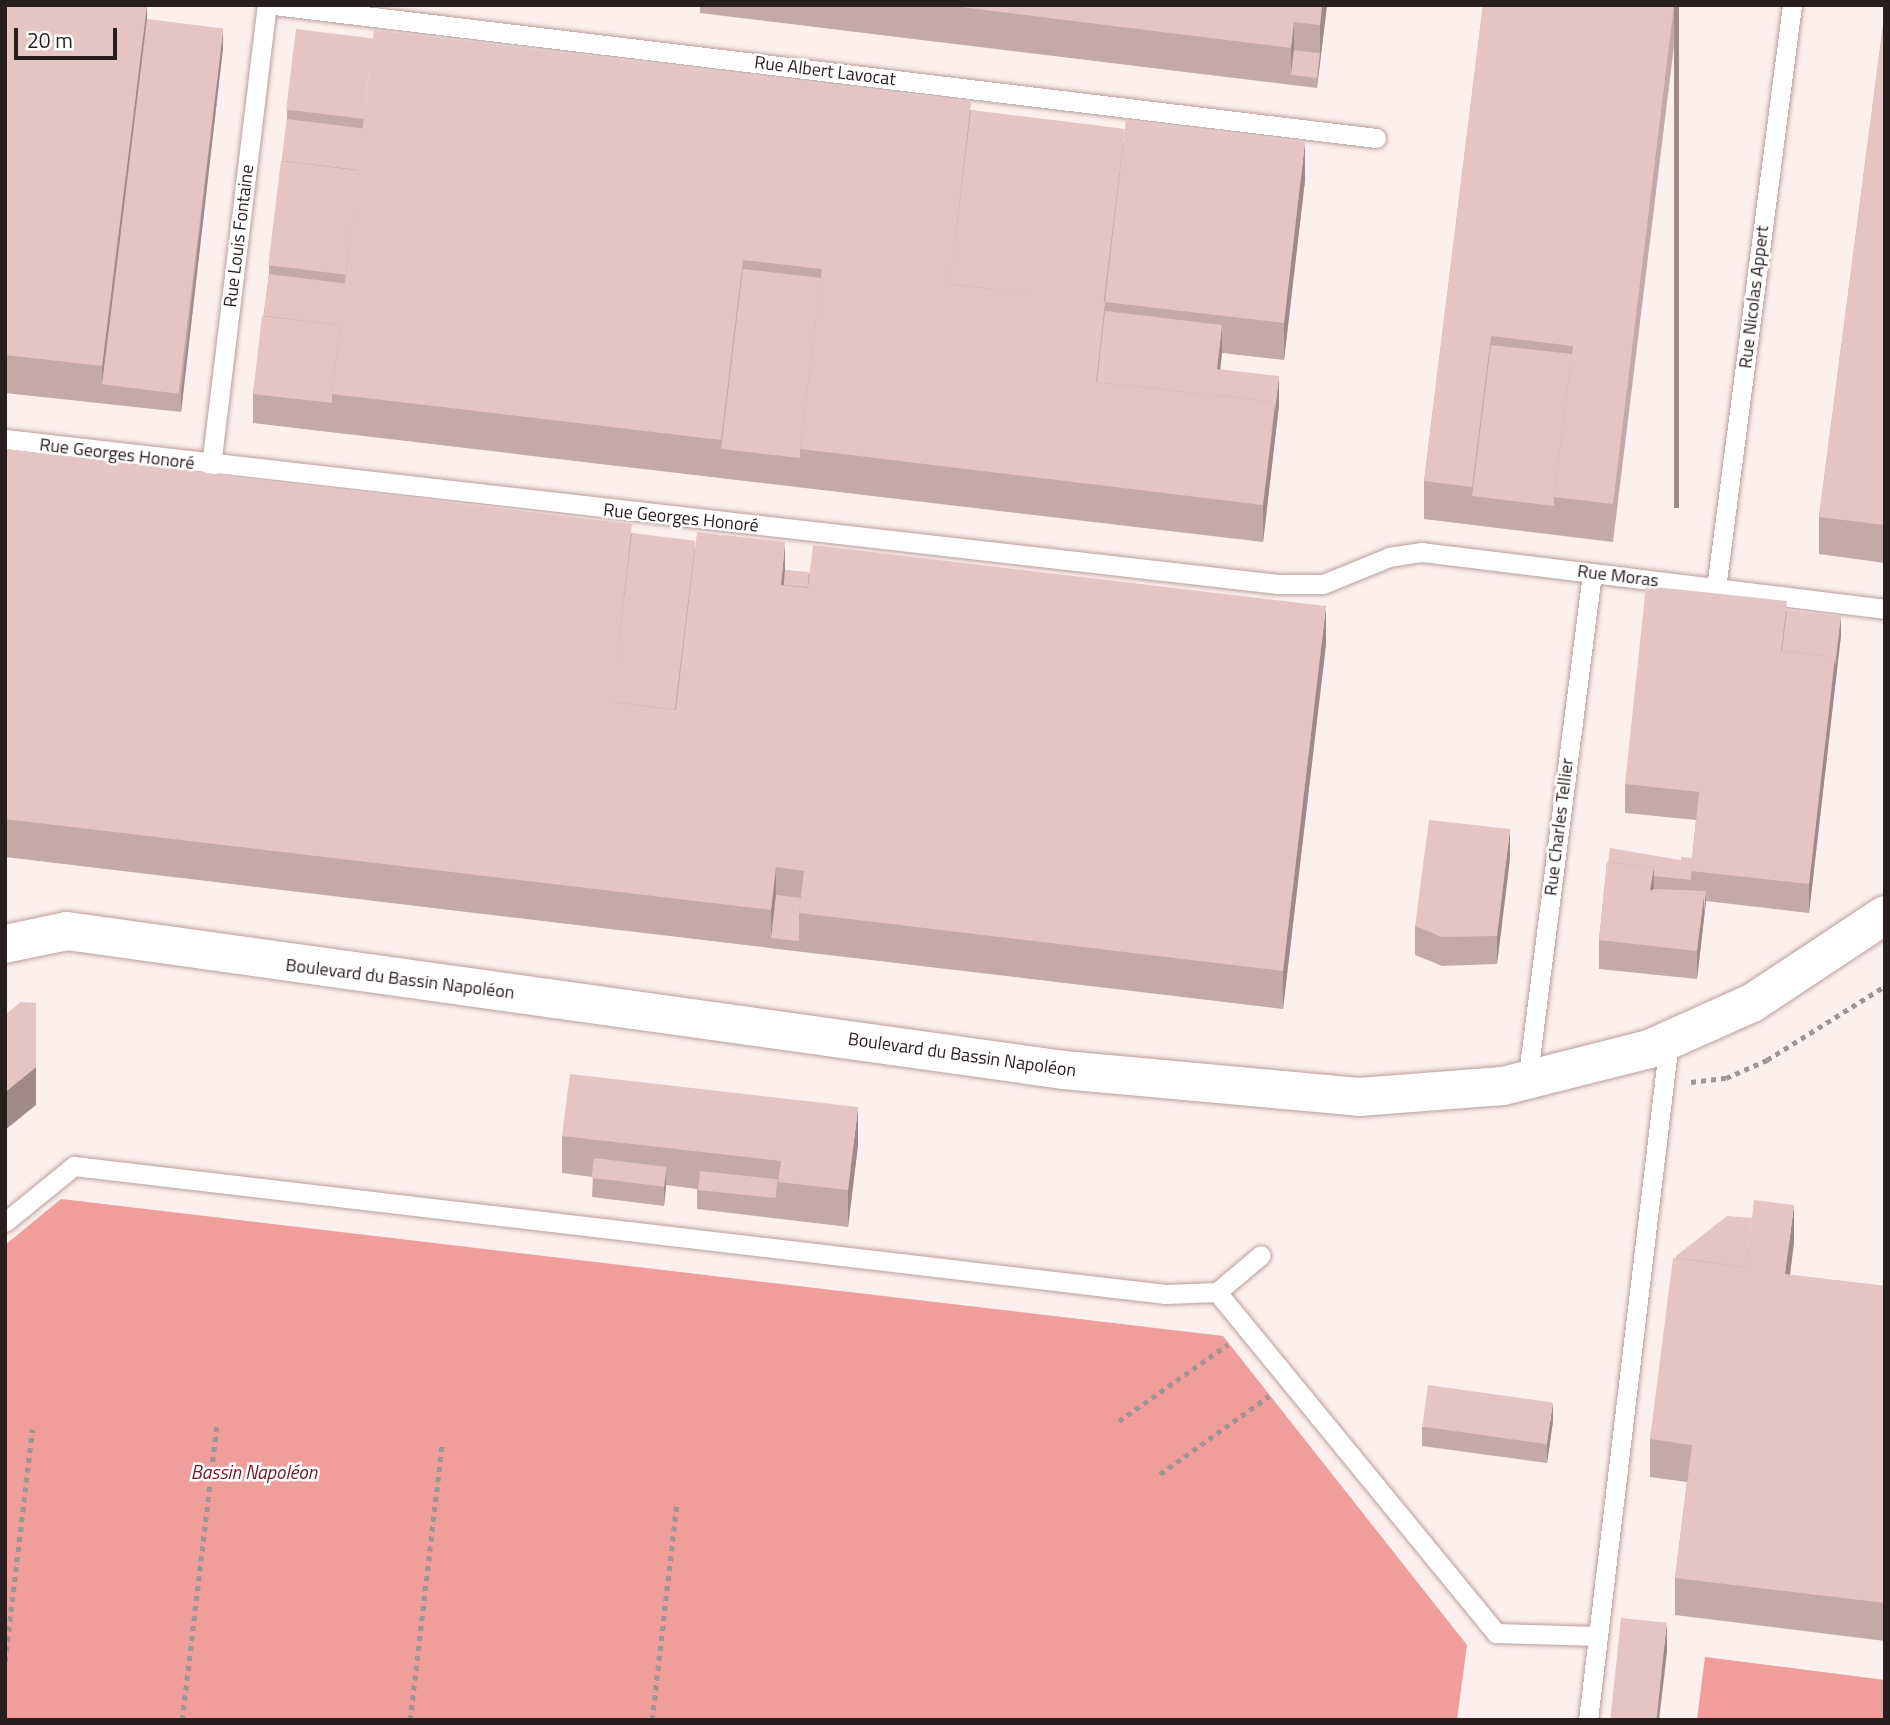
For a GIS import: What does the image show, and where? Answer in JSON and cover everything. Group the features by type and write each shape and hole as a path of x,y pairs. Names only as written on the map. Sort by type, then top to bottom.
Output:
{"main road":[{"name":"Boulevard du Bassin Napoléon","path":"5,944 67,931 239,959 1264,1093 1401,1096 1527,1082 1669,1041 1774,990 1885,915"}],"lane":[{"name":"Rue Louis Fontaine","path":"211,466 267,5"},
{"name":"Rue Albert Lavocat","path":"274,5 1377,138"},
{"name":"Rue Nicolas Appert","path":"1716,588 1792,5"},
{"name":"Rue Georges Honoré","path":"5,439 211,466 1247,581 1307,586 1355,573"},
{"name":"Rue Moras","path":"1355,573 1422,552 1885,609"},
{"name":"Rue Charles Tellier","path":"1527,1082 1592,573"},
{"path":"1588,1720 1669,1041"},
{"path":"5,1222 74,1166 1166,1294 1217,1292 1261,1255"},
{"path":"1217,1292 1496,1633 1597,1636"}],"path":[{"path":"1119,1421 1229,1344"},
{"path":"1160,1474 1269,1395"},
{"path":"182,1720 217,1423"},
{"path":"5,1661 32,1430"},
{"path":"410,1720 442,1443"},
{"path":"652,1720 677,1502"}],"water":[{"name":"Bassin Napoléon","path":"61,1199 1223,1336 1467,1645 1457,1720 5,1720 5,1245"},
{"path":"1705,1657 1885,1680 1885,1720 1697,1720"}],"building":[{"path":"5,5 147,5 102,366 5,355"},
{"path":"945,5 1322,5 1320,25 1294,22 1291,48"},
{"path":"1483,5 1674,5 1613,504 1554,497 1573,346 1491,336 1472,487 1424,481"},
{"path":"1885,10 1885,525 1819,517"},
{"path":"147,19 223,28 179,394 102,384"},
{"path":"296,29 373,39 364,119 286,109"},
{"path":"374,30 971,101 950,284 1105,302 1096,382 1275,402 1263,505 800,449 822,269 743,260 721,440 332,394"},
{"path":"1294,50 1320,53 1317,78 1291,75"},
{"path":"971,110 1125,129 1104,303 950,284"},
{"path":"287,119 363,128 358,170 282,161"},
{"path":"1126,120 1305,142 1284,323 1105,302"},
{"path":"281,161 358,171 346,275 268,265"},
{"path":"743,269 821,278 800,458 721,449"},
{"path":"269,274 345,283 340,325 264,316"},
{"path":"1105,311 1222,325 1217,369 1279,376 1275,410 1275,402 1097,382"},
{"path":"262,316 340,325 332,403 253,394"},
{"path":"1491,345 1572,354 1554,506 1472,496"},
{"path":"5,449 632,524 612,702 676,710 697,532 785,542 781,585 808,588 813,545 1326,606 1283,971 799,913 804,871 776,867 771,910 5,819"},
{"path":"632,533 696,541 675,710 611,702"},
{"path":"785,570 809,572 808,587 784,585"},
{"path":"1646,586 1787,601 1781,651 1835,657 1809,884 1691,871 1699,792 1625,784"},
{"path":"1787,610 1841,616 1835,667 1835,657 1782,651"},
{"path":"1429,820 1510,829 1497,936 1442,937 1415,926"},
{"path":"1610,848 1692,862 1691,880 1654,876 1654,867 1608,862"},
{"path":"1681,857 1692,858 1692,862 1681,860"},
{"path":"1607,862 1654,867 1650,890 1704,895 1697,951 1599,940"},
{"path":"1653,889 1706,891 1704,914 1704,895"},
{"path":"776,895 801,898 799,941 771,938"},
{"path":"21,1002 36,1003 36,1067 5,1092 5,1015"},
{"path":"570,1074 858,1107 848,1190 778,1182 781,1161 562,1136"},
{"path":"594,1158 666,1167 664,1187 592,1178"},
{"path":"700,1171 778,1179 776,1198 698,1190"},
{"path":"1754,1200 1794,1205 1785,1274 1885,1286 1885,1603 1675,1578 1692,1445 1650,1439 1673,1258 1746,1267"},
{"path":"1727,1216 1752,1218 1746,1267 1676,1258 1676,1256"},
{"path":"1428,1385 1553,1403 1547,1444 1422,1427"},
{"path":"1621,1618 1667,1623 1657,1720 1610,1720"}]}
